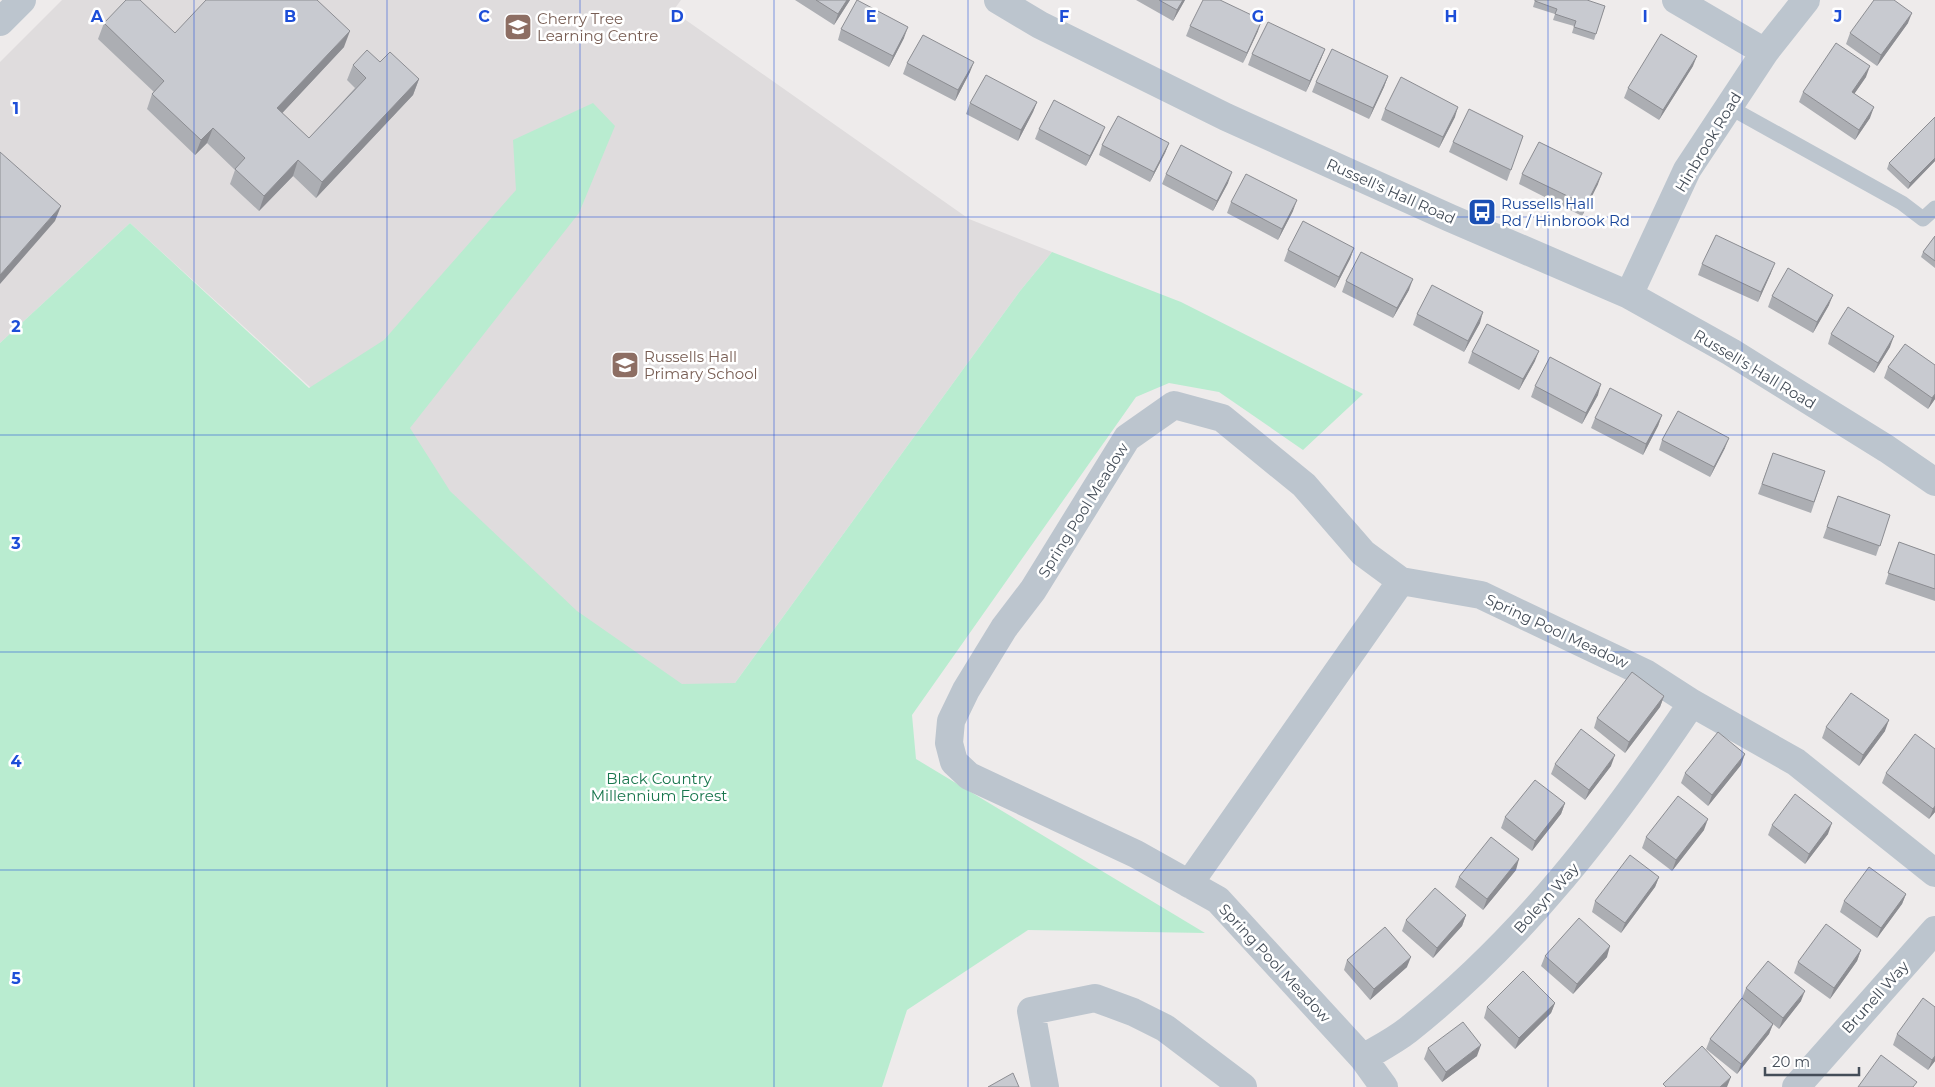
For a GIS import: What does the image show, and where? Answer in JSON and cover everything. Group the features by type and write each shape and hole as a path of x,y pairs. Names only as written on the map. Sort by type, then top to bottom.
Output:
{"street":[{"path":"0,22 22,0"},
{"name":"Russell's Hall Road","path":"998,0 1040,25 1226,116 1450,218 1629,295 1739,358 1887,449 1935,482"},
{"path":"1676,0 1765,52"},
{"name":"Hinbrook Road","path":"1629,295 1688,170 1765,52 1806,0"},
{"name":"Spring Pool Meadow","path":"1384,1087 1363,1058 1218,900 1136,854 969,776 954,762 949,743 952,721 966,690 1004,628 1033,590 1126,438 1174,405 1222,418 1304,485 1363,553 1401,581 1481,595 1647,674 1796,762 1935,873"},
{"path":"1189,884 1401,581"},
{"name":"Boleyn Way","path":"1363,1058 1406,1031 1524,924 1576,864 1621,805 1692,702"},
{"name":"Brunell Way","path":"1796,1087 1935,930"},
{"path":"1045,1087 1032,1011 1095,998 1133,1012 1165,1028 1243,1087"}],"lane":[{"path":"1728,107 1902,203 1923,219 1935,208"}],"shaded area":[{"name":"Russells Hall Primary School","path":"62,0 681,0 673,11 969,219 1052,252 1020,291 695,738 130,223 0,343 0,62"}],"green space":[{"name":"Black Country Millennium Forest","path":"593,103 615,126 579,213 410,428 450,491 577,611 682,684 735,683 1020,291 1052,252 1181,302 1363,394 1303,450 1219,392 1169,383 1136,397 912,715 916,759 1205,933 1028,930 907,1010 882,1087 0,1087 0,343 130,223 309,388 384,340 516,190 513,140"}],"building":[{"path":"126,0 140,0 175,33 206,0 317,0 350,31 277,108 309,138 366,78 353,65 367,50 380,62 390,52 419,79 322,182 298,160 264,196 235,169 245,158 213,128 201,140 152,94 164,81 104,23"},
{"path":"816,0 847,0 838,14"},
{"path":"857,0 908,27 893,56 841,29"},
{"path":"1159,0 1183,0 1177,10"},
{"path":"1203,0 1220,0 1262,20 1247,53 1190,26"},
{"path":"1535,0 1587,0 1605,6 1596,34 1574,27 1576,21 1555,14 1557,9"},
{"path":"1874,0 1894,0 1912,13 1881,55 1850,33"},
{"path":"1268,22 1325,49 1310,81 1252,54"},
{"path":"1661,34 1697,56 1663,110 1628,88"},
{"path":"923,35 974,62 958,90 907,63"},
{"path":"1836,43 1870,66 1852,92 1874,107 1859,130 1803,92"},
{"path":"1332,49 1388,76 1373,108 1316,82"},
{"path":"986,75 1037,102 1021,130 970,103"},
{"path":"1401,77 1458,107 1443,137 1385,109"},
{"path":"1054,100 1105,127 1090,156 1039,129"},
{"path":"1469,109 1523,136 1511,170 1453,142"},
{"path":"1118,116 1169,143 1154,172 1102,145"},
{"path":"1935,117 1935,158 1910,183 1889,163"},
{"path":"1539,142 1602,173 1586,205 1522,174"},
{"path":"1181,145 1232,172 1217,201 1166,174"},
{"path":"0,152 61,206 0,275"},
{"path":"1246,174 1297,200 1282,229 1231,202"},
{"path":"1303,221 1354,248 1339,277 1288,250"},
{"path":"1716,235 1775,263 1761,292 1702,264"},
{"path":"1935,236 1935,261 1923,252"},
{"path":"1361,252 1413,279 1397,308 1346,281"},
{"path":"1788,268 1833,295 1817,322 1772,296"},
{"path":"1432,285 1483,312 1468,341 1417,314"},
{"path":"1848,307 1894,336 1878,363 1831,334"},
{"path":"1487,324 1539,351 1523,379 1472,352"},
{"path":"1905,344 1935,365 1935,394 1932,398 1888,367"},
{"path":"1550,357 1601,384 1586,413 1535,386"},
{"path":"1610,388 1662,415 1646,444 1595,418"},
{"path":"1678,411 1729,438 1714,467 1662,440"},
{"path":"1773,453 1825,471 1814,502 1762,484"},
{"path":"1838,496 1890,515 1880,546 1827,527"},
{"path":"1899,542 1935,555 1935,589 1888,573"},
{"path":"1632,672 1664,696 1629,742 1597,718"},
{"path":"1851,693 1889,720 1863,755 1826,727"},
{"path":"1581,729 1615,755 1589,790 1555,764"},
{"path":"1718,732 1745,754 1712,795 1685,773"},
{"path":"1915,734 1935,749 1935,806 1933,809 1886,773"},
{"path":"1535,780 1565,803 1535,841 1505,817"},
{"path":"1795,794 1832,823 1809,854 1772,825"},
{"path":"1678,796 1708,819 1676,860 1646,837"},
{"path":"1491,837 1519,859 1487,899 1459,877"},
{"path":"1630,855 1659,877 1625,923 1595,901"},
{"path":"1869,867 1906,894 1881,928 1844,901"},
{"path":"1435,888 1466,915 1437,948 1406,920"},
{"path":"1579,918 1610,946 1577,984 1545,956"},
{"path":"1826,924 1861,950 1834,988 1798,962"},
{"path":"1385,927 1411,957 1374,989 1347,960"},
{"path":"1768,961 1805,991 1783,1018 1746,988"},
{"path":"1523,971 1555,1003 1519,1038 1487,1007"},
{"path":"1742,998 1773,1024 1741,1064 1710,1039"},
{"path":"1923,998 1935,1007 1935,1056 1932,1060 1897,1034"},
{"path":"1463,1022 1481,1045 1446,1072 1428,1048"},
{"path":"1702,1046 1731,1077 1720,1087 1666,1087 1663,1084"},
{"path":"1881,1055 1917,1082 1913,1087 1858,1087"},
{"path":"1013,1073 1019,1087 988,1087"}],"place":[{"name":"Cherry Tree Learning Centre","path":"518,27"},
{"name":"Russells Hall Rd / Hinbrook Rd","path":"1482,212"},
{"name":"Russells Hall Primary School","path":"625,365"}]}
